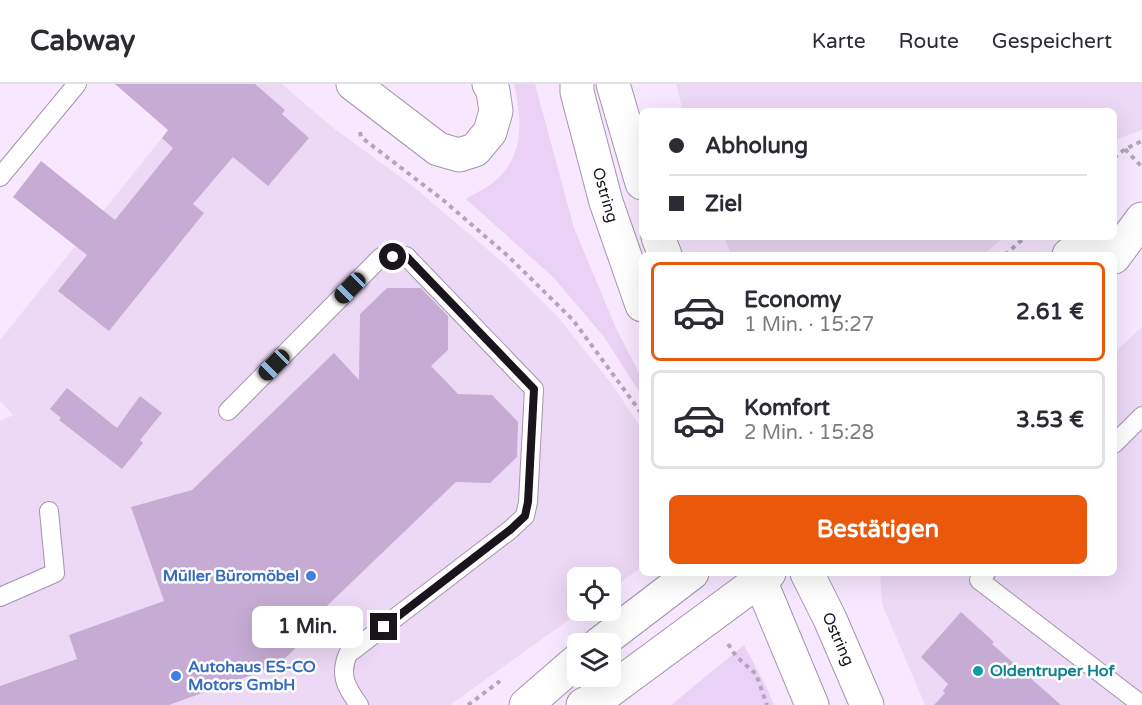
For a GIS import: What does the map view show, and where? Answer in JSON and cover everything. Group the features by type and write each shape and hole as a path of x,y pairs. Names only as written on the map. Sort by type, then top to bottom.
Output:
{"street":[{"path":"353,84 438,148 459,155 475,150 490,132 496,111 493,91 489,84"},
{"name":"Ostring","path":"577,84 577,92 606,202 639,296"},
{"path":"614,84 639,172"},
{"path":"1117,221 1142,204"},
{"path":"1117,253 1142,219"},
{"path":"1073,252 1090,240"},
{"path":"613,633 688,576"},
{"path":"584,705 608,692 761,576"},
{"path":"762,576 812,705"},
{"name":"Ostring","path":"808,576 830,619 867,705"},
{"path":"526,705 567,670"}],"lane":[{"path":"0,177 78,84"},
{"path":"228,411 381,257 406,256 534,389 528,502 525,516 510,530 348,654 343,667 346,685 359,705"},
{"path":"1117,441 1142,416"},
{"path":"0,597 55,573 48,511"},
{"path":"983,576 979,580 1142,705"}],"path":[{"path":"358,126 361,137 443,200 508,256 573,320 639,410"},
{"path":"1117,156 1142,141"},
{"path":"1125,149 1142,167"},
{"path":"1008,252 1022,240"},
{"path":"736,656 756,674 767,705"}],"shaded area":[{"path":"205,84 282,84 332,127 410,184 506,265 558,317 614,387 639,425 639,569 621,582 621,567 567,567 567,621 450,705 0,705 0,421 13,415 0,401 0,340"},
{"path":"514,84 535,84 574,228 616,328 639,373 639,391 604,337 554,278 466,199 495,181 512,160 519,136 519,111"},
{"path":"676,84 1142,84 1142,130 1117,139 1117,108 682,108"},
{"path":"725,240 1000,240 986,252 730,252"},
{"path":"1142,327 1142,705 925,705 882,604 880,576 1117,576 1117,350"},
{"path":"744,645 774,705 671,705"}],"building":[{"path":"115,84 255,84 285,110 282,114 309,138 268,186 233,157 193,204 204,213 109,331 58,291 87,255 13,197 41,161 115,220 173,148 162,138 168,130"},
{"path":"387,288 421,288 448,316 448,350 431,366 458,394 492,395 518,422 517,457 490,483 456,482 305,627 305,639 277,666 169,705 0,705 0,686 77,659 69,635 164,601 131,507 192,490 334,353 359,380 360,314"},
{"path":"67,388 117,428 140,396 162,413 140,440 143,443 122,469 59,420 61,418 50,409"},
{"name":"Oldentruper Hof","path":"961,612 994,642 992,644 1061,705 934,705 945,693 943,691 948,684 921,657"}],"place":[{"name":"Müller Büromöbel","path":"311,576"},
{"name":"Oldentruper Hof","path":"978,671"},
{"name":"Autohaus ES-CO Motors GmbH","path":"176,676"}],"route":[{"path":"384,627 525,516 528,502 534,389 406,256 393,257"}]}
